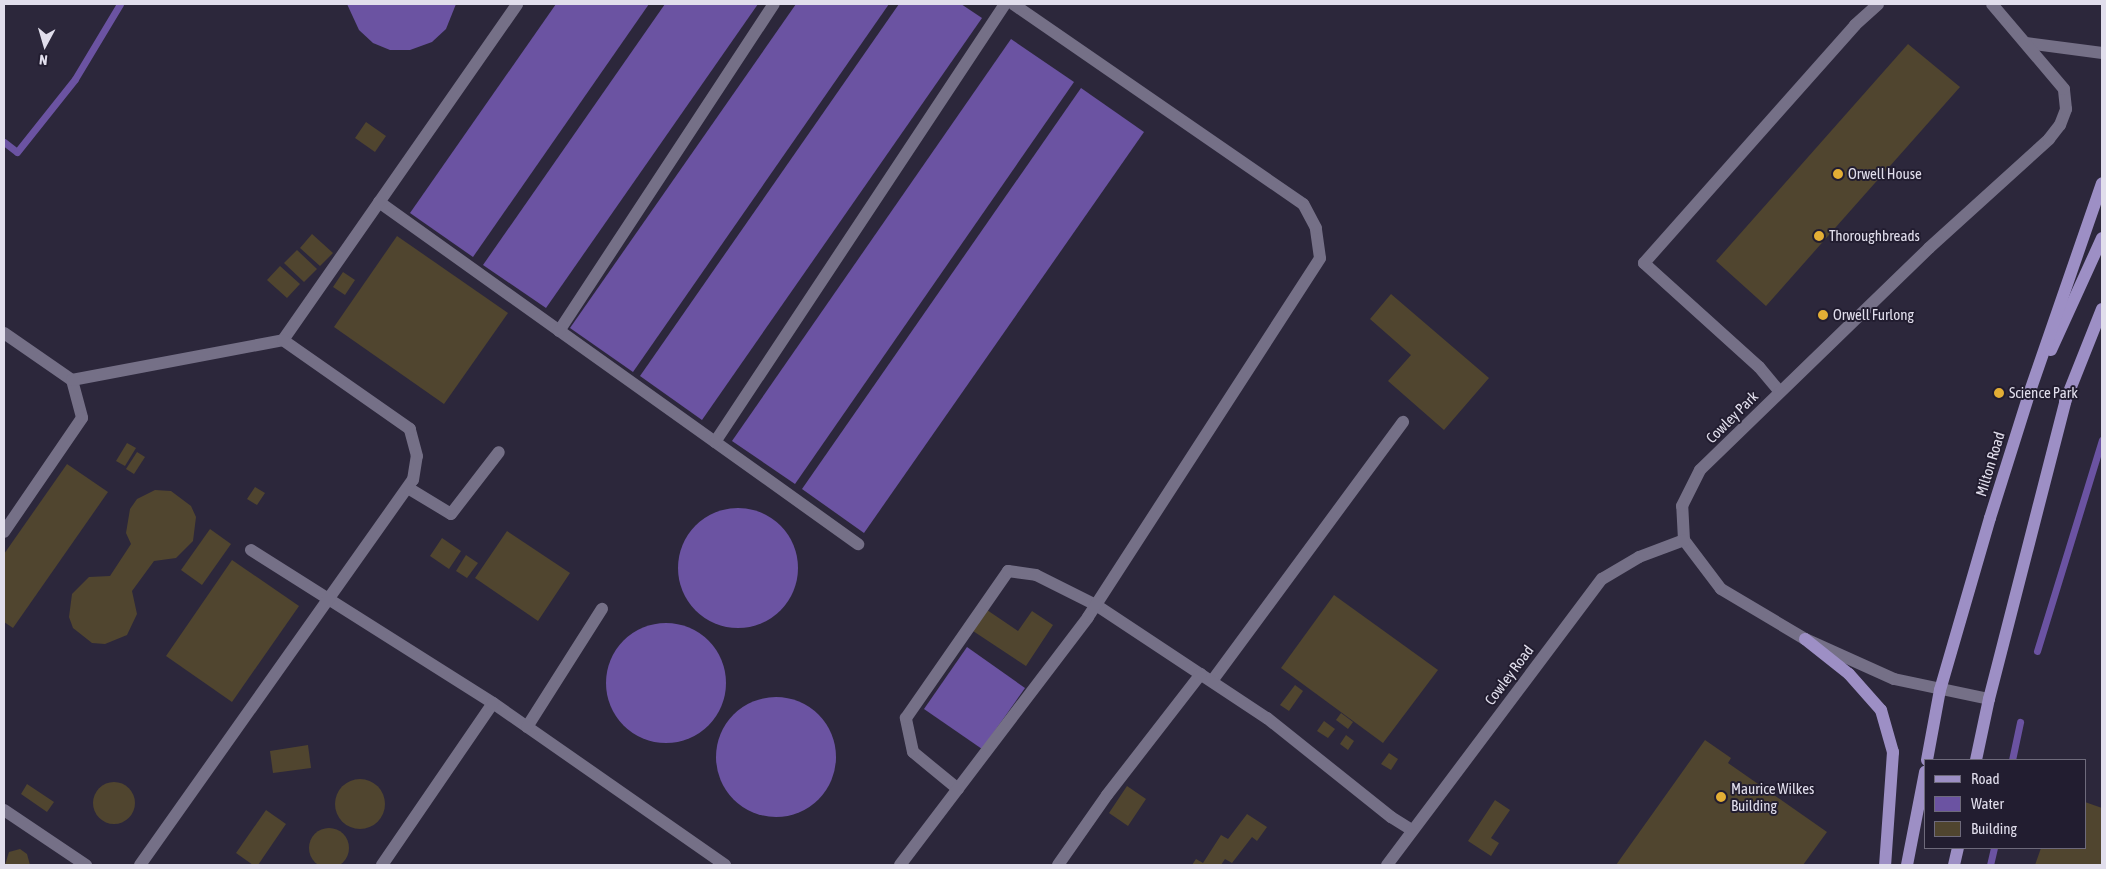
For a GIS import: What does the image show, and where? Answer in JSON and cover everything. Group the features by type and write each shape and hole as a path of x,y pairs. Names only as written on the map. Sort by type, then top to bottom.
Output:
{"main road":[{"name":"Milton Road","path":"1927,759 1940,690 2029,394 2102,183"},
{"path":"2029,394 2074,306 2102,238"},
{"path":"1976,759 1988,699 2065,402 2102,309"},
{"path":"1805,639 1849,674 1881,710 1893,752 1885,865"},
{"path":"1907,865 1924,777"},
{"path":"1954,865 1958,849"}],"street":[{"path":"72,380 283,340 517,4"},
{"path":"559,331 774,4"},
{"path":"715,442 1005,4"},
{"path":"900,865 1096,605 1320,258 1316,228 1303,204 1013,4"},
{"path":"1780,392 1759,367 1644,263 1855,25 1878,4"},
{"path":"1992,4 2026,43 2102,53"},
{"name":"Cowley Park","path":"1684,540 1682,506 1700,470 1780,392 2049,139 2066,109 2064,89 2026,43"},
{"path":"379,202 858,544"},
{"path":"4,333 72,380 82,418 4,532"},
{"path":"140,865 326,600 413,480 417,456 410,429 283,340"},
{"path":"1212,682 1404,422"},
{"path":"408,488 452,514 499,452"},
{"path":"1684,540 1721,589 1805,639 1894,680 1988,699"},
{"name":"Cowley Road","path":"1387,865 1602,579 1639,557 1684,540"},
{"path":"251,550 326,600 494,703 725,865"},
{"path":"958,789 913,752 906,718 1008,571 1036,575 1096,605 1267,718 1412,830"},
{"path":"527,726 602,609"},
{"path":"1058,865 1107,795 1201,674"},
{"path":"382,865 494,703"},
{"path":"4,810 86,865"}],"water":[{"path":"347,4 456,4 446,29 432,42 410,50 390,50 373,43 359,30"},
{"path":"556,4 649,4 473,257 410,213"},
{"path":"665,4 758,4 546,308 483,265"},
{"path":"796,4 889,4 633,372 570,328"},
{"path":"899,4 961,4 982,18 702,420 640,376"},
{"path":"1011,39 1074,82 795,484 732,441"},
{"path":"1081,88 1144,132 864,533 802,489"},
{"path":"738,508 750,509 761,513 771,518 780,526 788,535 793,545 797,556 797,580 793,591 788,601 780,610 771,618 761,623 750,627 738,628 726,627 715,623 705,618 696,610 688,601 683,591 679,580 678,568 679,556 683,545 688,535 696,526 705,518 715,513 726,509"},
{"path":"666,623 689,628 708,641 721,660 726,683 721,706 708,725 689,738 666,743 643,738 624,725 611,706 606,683 611,660 624,641 643,628"},
{"path":"967,647 1025,688 982,749 924,709"},
{"path":"776,697 799,701 819,714 832,734 836,757 832,780 819,800 799,813 776,817 753,813 733,800 720,780 716,757 720,734 733,714 753,701"}],"building":[{"name":"Orwell House","path":"1908,44 1960,87 1766,306 1716,261"},
{"path":"366,122 386,136 375,152 355,138"},
{"path":"312,234 333,253 320,266 300,248"},
{"path":"397,236 508,313 444,404 334,327"},
{"path":"297,250 317,269 304,282 284,263"},
{"path":"280,266 300,284 287,298 267,280"},
{"path":"343,272 355,280 345,295 333,287"},
{"path":"1391,294 1489,378 1444,430 1388,381 1411,355 1370,319"},
{"path":"127,443 136,448 125,466 116,461"},
{"path":"137,452 145,457 134,474 126,469"},
{"path":"67,464 108,492 13,628 4,622 4,554"},
{"path":"255,487 265,493 257,505 247,499"},
{"path":"155,490 171,491 191,506 196,517 193,541 176,558 154,561 132,591 137,614 127,635 105,644 92,643 73,628 69,617 72,594 89,577 110,576 131,544 126,533 130,509 137,499"},
{"path":"210,529 231,544 202,585 181,570"},
{"path":"507,531 570,573 538,621 475,578"},
{"path":"442,538 461,551 449,569 430,556"},
{"path":"466,555 478,563 467,578 456,571"},
{"path":"232,560 299,606 232,702 166,656"},
{"path":"1334,595 1438,670 1383,743 1281,668"},
{"path":"987,610 1018,631 1032,611 1053,625 1026,666 973,631"},
{"path":"1295,685 1303,691 1289,711 1280,705"},
{"path":"1341,713 1353,722 1348,729 1336,720"},
{"path":"1324,721 1335,729 1328,738 1317,731"},
{"path":"1346,735 1354,741 1348,750 1340,744"},
{"name":"Maurice Wilkes Building","path":"1705,740 1731,758 1728,763 1827,832 1803,865 1616,865"},
{"path":"308,745 311,768 273,773 270,751"},
{"path":"1389,753 1398,759 1391,770 1381,764"},
{"path":"355,779 365,779 378,786 385,799 385,809 378,822 365,829 355,829 346,825 339,818 335,809 335,799 339,790 346,783"},
{"path":"110,782 118,782 129,788 135,803 129,818 118,824 110,824 99,818 93,807 93,799 99,788"},
{"path":"27,784 54,802 47,812 21,794"},
{"path":"1127,786 1146,799 1128,826 1109,813"},
{"path":"1495,800 1510,810 1491,838 1499,843 1491,856 1468,841"},
{"path":"2086,802 2102,808 2102,865 2035,865 2041,849 2086,849"},
{"path":"266,810 286,824 258,865 253,865 236,853"},
{"path":"1247,814 1267,827 1257,841 1252,837 1232,863 1225,859 1221,865 1192,865 1196,859 1203,863 1221,835 1228,839"},
{"path":"333,828 340,831 346,837 349,848 348,856 340,865 333,868 325,868 318,865 310,856 309,844 312,837 321,829"},
{"path":"20,849 27,854 30,865 5,865 9,852"}],"waterway":[{"path":"4,142 17,152 75,79 120,4"},
{"path":"2037,651 2102,440"},
{"path":"2012,759 2020,722"},
{"path":"1990,865 1994,849"}],"place":[{"name":"Orwell House","path":"1838,174"},
{"name":"Thoroughbreads","path":"1819,236"},
{"name":"Orwell Furlong","path":"1823,315"},
{"name":"Science Park","path":"1999,393"},
{"name":"Maurice Wilkes Building","path":"1721,797"}]}
